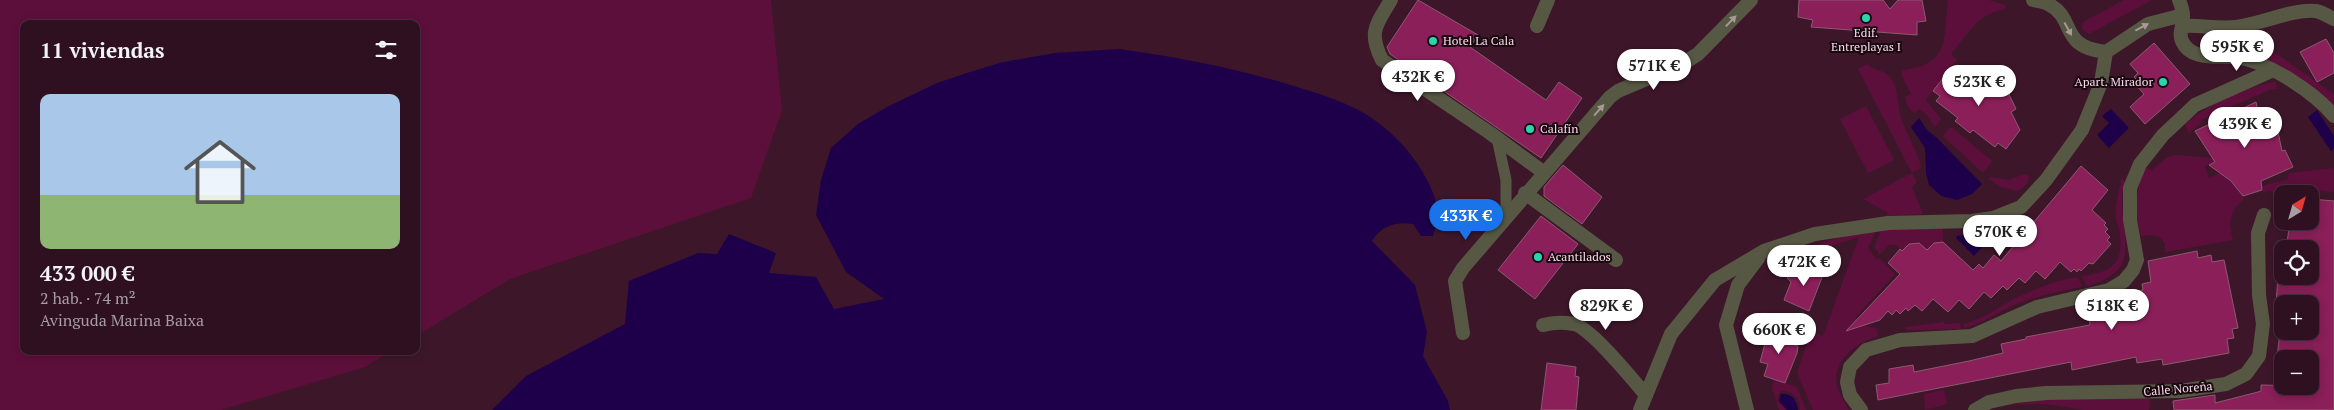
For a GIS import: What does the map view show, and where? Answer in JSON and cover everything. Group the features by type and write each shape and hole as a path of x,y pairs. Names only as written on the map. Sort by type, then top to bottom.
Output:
{"street":[{"path":"1391,0 1375,26 1374,45 1382,60 1497,138 1543,172"},
{"path":"1537,26 1548,0"},
{"path":"1463,334 1455,281 1463,268 1543,172 1618,90 1684,63 1698,54 1750,0"},
{"path":"2033,0 2049,5 2057,11 2075,41 2088,50 2106,52 2148,24 2183,21 2215,28 2239,26 2303,12 2318,11 2334,19"},
{"path":"2180,0 2183,21 2180,34 2182,42 2191,51 2206,56 2239,57 2271,71 2302,86 2334,116"},
{"path":"1640,410 1671,334 1715,280 1764,251 1815,234 1888,223 1972,221 2008,214 2021,207 2046,180 2082,130 2101,83 2106,52"},
{"path":"1861,410 1850,395 1847,382 1850,367 1866,350 1900,340 1972,336 2037,307 2108,290 2124,281 2133,270 2137,260 2130,220 2130,188 2140,164 2163,135 2196,105 2271,71"},
{"path":"1497,138 1506,180 1506,216"},
{"path":"1525,193 1616,260"},
{"name":"Calle Noreña","path":"1975,410 1989,402 2016,396 2046,393 2180,391 2226,384 2246,374 2259,356 2263,324 2259,295 2258,233 2264,215"},
{"path":"1747,410 1726,325 1738,285 1764,251"},
{"path":"1543,325 1554,322 1576,324 1609,352 1646,395"}],"shaded area":[{"path":"0,0 771,0 782,110 751,198 510,279 420,334 420,20 20,20 20,355 384,355 365,367 221,410 0,410"},
{"path":"1945,0 1989,0 2005,5 2005,9 1996,11 1981,20 1968,32 1951,54 1957,60 1926,100 1941,119 1935,127 1926,114 1919,109 1915,113 1908,107 1905,97 1911,94 1901,74 1903,70 1919,67 1930,62 1942,48 1948,1"},
{"path":"2124,0 2152,0 2089,34 2082,29 2085,21"},
{"path":"2252,29 2254,47 2245,53 2222,52 2214,39 2215,33"},
{"path":"1119,49 1231,69 1324,96 1367,115 1391,133 1405,147 1422,171 1434,195 1437,218 1433,236 1421,236 1413,224 1401,223 1384,228 1372,241 1415,285 1427,332 1423,356 1448,401 1450,410 492,410 526,376 625,324 629,281 698,253 717,254 729,234 776,253 769,273 816,277 834,309 884,299 846,272 816,215 821,180 831,148 858,124 887,107 937,83 1003,62 1055,53"},
{"path":"2272,51 2334,94 2334,108 2306,82 2267,59"},
{"path":"1867,64 1888,74 1893,81 1901,118 1921,165 1919,169 1912,173 1858,69"},
{"path":"2275,82 2278,89 2272,89 2201,120 2202,122 2189,133 2185,124 2204,110 2240,92"},
{"path":"1866,106 1894,160 1868,173 1840,119"},
{"path":"2111,109 2129,128 2109,148 2097,135 2109,123 2102,116"},
{"path":"2317,110 2334,136 2334,149 2331,151 2308,117"},
{"path":"1919,118 1927,130 1982,184 1972,194 1957,200 1941,196 1929,185 1926,173 1925,148 1911,127"},
{"path":"1951,127 1992,161 1983,173 1943,136"},
{"path":"2175,155 2213,158 2214,162 2205,167 2209,178 2222,172 2225,177 2230,179 2244,199 2235,208 2231,217 2230,227 2233,240 2165,252 2165,244 2160,237 2141,236 2137,202 2142,177 2146,168 2152,170 2166,158"},
{"path":"2334,168 2334,192 2319,191 2319,185 2274,185 2274,193 2270,191 2263,192 2262,186 2288,179 2289,173"},
{"path":"1912,173 1917,182 1912,187 1923,214 1886,216 1888,213 1863,199"},
{"path":"2024,174 2029,175 2028,181 2024,187 2017,191 2001,187 1989,179 1990,177 2009,180"},
{"path":"2122,178 2125,181 2122,198 2126,244 2124,257 2119,269 2107,278 2087,286 2082,276 2100,272 2113,266 2120,254 2120,233 2116,212"},
{"path":"1943,226 1943,242 1934,243 1927,250 1918,242 1909,243 1902,251 1896,245 1889,245 1880,254 1874,247 1882,229"},
{"path":"1876,230 1868,248 1877,260 1879,258 1895,274 1855,318 1862,325 1877,329 1878,336 1861,343 1853,349 1846,355 1837,370 1838,389 1849,410 1813,410 1797,373 1807,343 1769,329 1768,333 1761,331 1763,311 1823,336 1859,237 1817,250 1804,259 1807,265 1786,277 1780,275 1776,267 1787,259 1823,242"},
{"path":"1981,234 1988,241 1974,256 1956,238 1957,236"},
{"path":"2078,277 2082,287 2047,294 2022,302 1964,328 1963,324 1983,317 2012,300 2053,283"},
{"path":"1944,322 1944,324 1960,323 1961,329 1906,330 1905,327"},
{"path":"1774,379 1797,387 1806,410 1800,410 1796,396 1782,391 1779,393 1777,400 1786,410 1779,410 1772,388"},
{"path":"1944,390 1947,404 1925,410 1924,394"},
{"path":"1781,394 1793,398 1798,410 1787,410 1779,401"},
{"path":"2150,398 2149,410 2085,410 2045,404 2008,405 2043,400"}],"building":[{"path":"1418,0 1478,35 1470,47 1546,100 1559,82 1582,98 1541,158 1390,54 1387,47"},
{"name":"Edif. Entreplayas I","path":"1799,0 1883,0 1890,9 1898,0 1922,0 1926,21 1917,22 1917,35 1811,27 1813,20 1798,17"},
{"path":"2326,39 2334,53 2334,73 2317,82 2300,52"},
{"name":"Apart. Mirador","path":"2154,43 2190,84 2145,124 2130,107 2144,94 2135,84 2138,81 2134,77 2138,73 2130,64"},
{"path":"1968,71 1989,77 1988,81 2002,92 2007,90 2016,109 2011,112 2020,130 2006,149 1998,143 1995,147 1973,130 1970,133 1955,121 1958,118 1936,101 1940,96 1933,91 1947,73 1967,78"},
{"path":"2256,102 2260,120 2267,117 2271,136 2278,132 2282,151 2285,150 2293,167 2261,181 2262,190 2243,196 2231,181 2209,165 2215,162 2195,131"},
{"path":"1563,165 1602,197 1582,224 1544,196 1544,187"},
{"path":"2081,166 2108,190 2092,210 2106,223 2104,225 2108,229 2105,232 2110,237 2107,240 2111,244 2093,264 2089,263 2081,271 2079,269 2077,272 2074,269 2071,272 2060,262 2045,279 2036,271 2025,283 2019,278 2007,290 2003,286 1991,298 1984,292 1969,309 1959,300 1948,312 1933,299 1922,311 1915,305 1908,311 1906,308 1900,314 1896,310 1892,315 1888,311 1880,320 1846,331 1900,274 1888,263 1900,249 1902,251 1909,244 1919,243 1927,250 1934,243 1943,242 1973,270 1979,264 1983,268 1994,255 2001,261"},
{"path":"2319,200 2334,201 2334,410 2174,410 2173,401 2215,395 2215,403 2261,391 2261,385 2274,385 2274,395 2319,395 2319,350 2278,350 2279,340 2319,340 2319,295 2277,295 2277,285 2319,285 2319,240 2287,240 2289,230 2319,230"},
{"name":"Acantilados","path":"1541,216 1578,244 1535,299 1498,270"},
{"path":"2197,251 2198,258 2211,255 2212,262 2224,260 2238,328 2232,329 2234,338 2227,339 2229,353 2163,365 2162,359 2137,363 2136,357 2072,370 2071,362 1878,400 1876,385 1889,383 1889,369 1913,365 1914,372 1969,361 2003,353 2001,344 2026,339 2026,337 2090,325 2089,317 2109,313 2114,298 2132,300 2130,292 2143,290 2142,284 2151,282 2148,261"},
{"path":"1808,266 1824,272 1809,311 1784,300 1791,282 1787,278"},
{"path":"1769,329 1797,339 1794,345 1798,346 1797,353 1785,383 1764,376 1768,364 1760,362"},
{"path":"1547,363 1576,367 1575,376 1579,377 1576,410 1541,410"}],"place":[{"name":"Edif. Entreplayas I","path":"1866,18"},
{"name":"Hotel La Cala","path":"1433,41"},
{"name":"Apart. Mirador","path":"2163,82"},
{"name":"Calafín","path":"1530,129"},
{"name":"Acantilados","path":"1538,257"}]}
